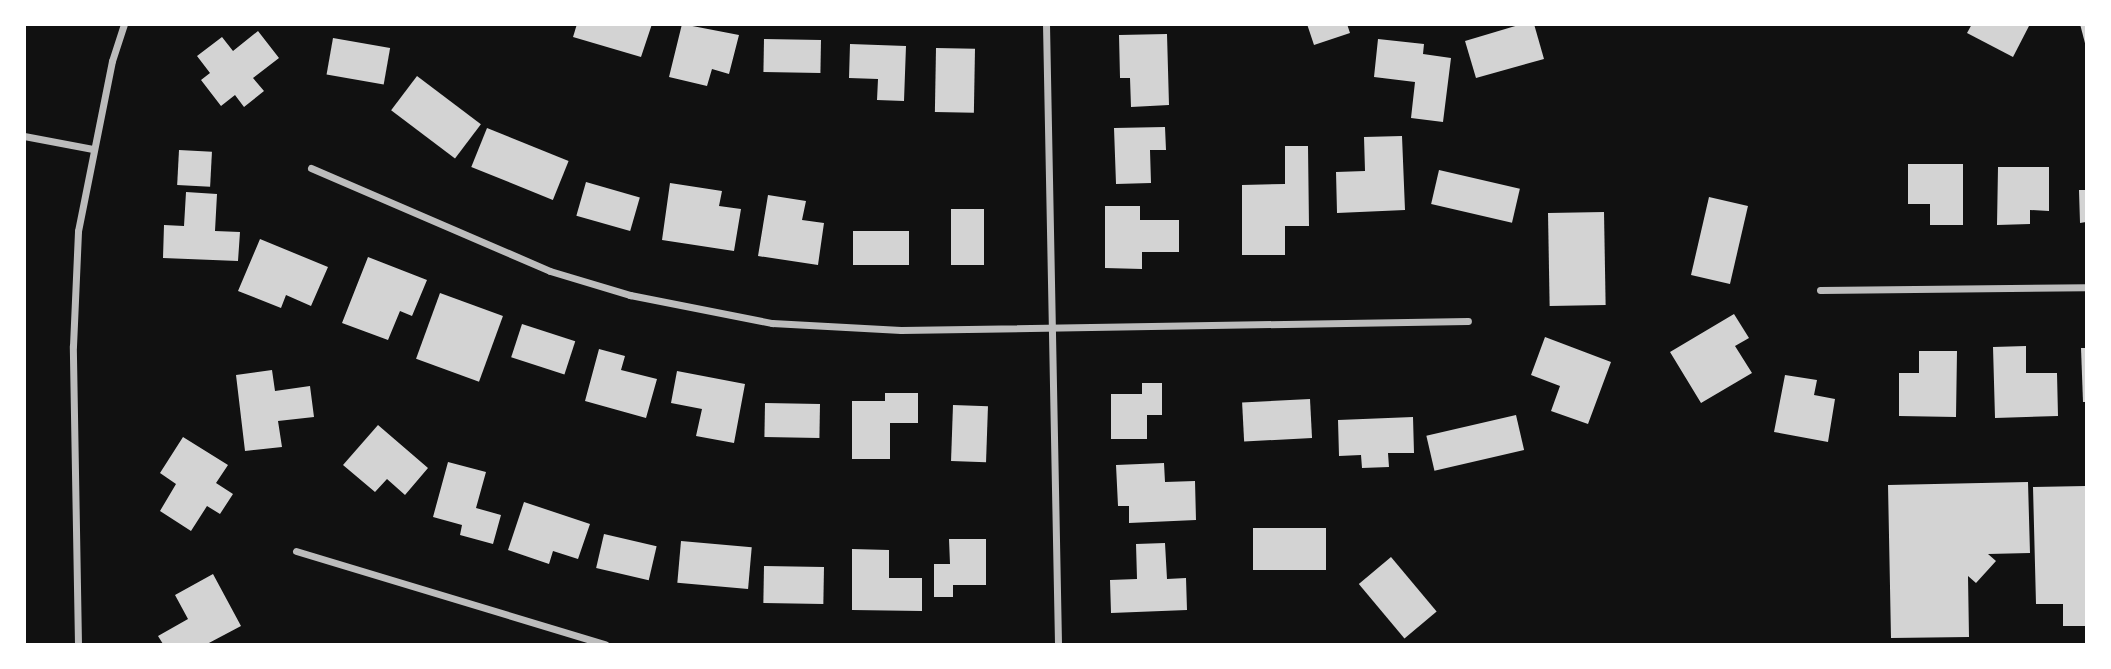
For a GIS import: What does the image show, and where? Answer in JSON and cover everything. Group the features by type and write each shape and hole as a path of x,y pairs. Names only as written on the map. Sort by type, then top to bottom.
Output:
{"street":[{"path":"78,645 75,270 93,149 124,24"},
{"path":"1046,24 1058,645"},
{"path":"24,136 93,149"},
{"path":"311,168 550,271 680,306 840,330 1468,321"},
{"path":"1819,290 2087,287"},
{"path":"296,551 605,645"}],"building":[{"path":"577,24 652,24 641,57 573,37"},
{"path":"682,24 739,35 729,74 712,69 707,86 669,77"},
{"path":"1307,24 1347,24 1350,33 1314,45"},
{"path":"1522,24 1534,24 1544,59 1476,78 1465,41"},
{"path":"1972,24 2030,24 2013,57 1967,33"},
{"path":"2080,24 2086,24 2086,47"},
{"path":"258,31 279,58 253,78 264,91 244,107 235,95 221,106 201,80 210,73 197,56 222,37 233,51"},
{"path":"1167,34 1169,105 1131,107 1130,78 1120,78 1119,35"},
{"path":"333,38 390,48 384,85 327,74"},
{"path":"764,39 821,40 820,73 763,72"},
{"path":"1378,39 1424,44 1423,54 1451,58 1443,122 1411,118 1415,82 1374,77"},
{"path":"850,44 906,46 904,101 877,100 878,79 849,78"},
{"path":"936,48 975,49 974,113 935,112"},
{"path":"417,76 481,124 455,158 391,110"},
{"path":"1165,127 1166,150 1150,150 1151,183 1116,184 1114,128"},
{"path":"487,128 569,161 553,200 471,167"},
{"path":"1402,136 1405,210 1337,213 1336,172 1365,171 1364,137"},
{"path":"1285,146 1308,146 1309,226 1285,226 1285,255 1242,255 1242,185 1285,184"},
{"path":"179,150 212,152 210,187 177,185"},
{"path":"1908,164 1963,164 1963,225 1930,225 1930,204 1908,204"},
{"path":"1998,167 2049,167 2049,211 2030,210 2030,224 1997,225"},
{"path":"1439,170 1520,189 1512,223 1431,204"},
{"path":"586,182 640,197 630,231 576,216"},
{"path":"670,183 722,191 719,206 741,209 734,251 662,240"},
{"path":"2079,190 2086,190 2086,222 2080,223"},
{"path":"186,192 217,194 215,231 240,232 238,261 163,258 164,225 184,226"},
{"path":"768,195 806,201 802,220 824,223 818,265 758,256"},
{"path":"1709,197 1748,206 1730,284 1691,275"},
{"path":"1105,206 1140,206 1140,220 1179,220 1179,252 1142,252 1142,269 1105,268"},
{"path":"951,209 984,209 984,265 951,265"},
{"path":"1604,212 1606,305 1550,306 1548,213"},
{"path":"853,231 909,231 909,265 853,265"},
{"path":"260,239 328,267 311,306 286,295 281,308 238,291"},
{"path":"368,257 427,280 412,316 400,311 388,340 342,323"},
{"path":"440,293 503,316 479,382 416,359"},
{"path":"1734,314 1749,338 1735,346 1752,373 1701,403 1670,352"},
{"path":"522,324 575,341 564,375 511,357"},
{"path":"1545,337 1611,362 1588,424 1551,411 1560,386 1531,375"},
{"path":"2026,346 2026,373 2057,373 2058,416 1995,418 1993,347"},
{"path":"2081,348 2086,348 2086,402 2083,402"},
{"path":"599,349 625,356 621,370 657,379 646,418 585,401"},
{"path":"1919,351 1957,351 1956,417 1899,416 1899,373 1919,373"},
{"path":"272,370 275,391 310,386 314,417 278,421 282,447 245,451 236,375"},
{"path":"677,371 745,384 734,443 696,436 702,409 671,403"},
{"path":"1785,375 1817,380 1814,395 1835,399 1828,442 1774,432"},
{"path":"1142,383 1162,383 1162,415 1147,415 1147,439 1111,439 1111,394 1142,394"},
{"path":"885,393 918,393 918,423 890,423 890,459 852,459 852,401 885,401"},
{"path":"1310,399 1312,438 1244,442 1242,403"},
{"path":"765,403 820,404 819,438 764,437"},
{"path":"953,405 988,406 986,462 951,461"},
{"path":"1516,415 1524,450 1434,471 1426,436"},
{"path":"1413,417 1414,453 1388,453 1389,467 1362,468 1361,455 1339,456 1338,420"},
{"path":"378,425 428,468 405,495 387,479 375,492 343,465"},
{"path":"183,437 228,465 216,483 233,494 220,514 207,506 191,531 160,511 176,484 160,473"},
{"path":"448,462 486,472 476,508 501,515 493,544 460,535 462,525 433,517"},
{"path":"1164,463 1165,482 1195,481 1196,520 1129,523 1129,506 1118,506 1116,465"},
{"path":"2028,482 2030,553 1988,554 1996,561 1976,583 1968,576 1969,637 1891,638 1888,485"},
{"path":"2086,486 2086,626 2063,626 2063,604 2036,604 2033,487"},
{"path":"524,502 590,524 578,559 553,551 549,564 508,550"},
{"path":"1253,528 1326,528 1326,570 1253,570"},
{"path":"604,534 657,546 649,580 596,568"},
{"path":"949,539 986,539 986,585 953,585 953,597 934,597 934,564 950,564"},
{"path":"681,541 752,547 748,589 677,583"},
{"path":"1165,543 1167,579 1186,578 1187,610 1111,613 1110,580 1137,579 1136,544"},
{"path":"852,549 889,550 889,578 922,578 922,611 852,610"},
{"path":"1391,557 1437,611 1404,638 1359,584"},
{"path":"764,566 824,567 823,604 763,603"},
{"path":"213,574 241,626 207,644 163,644 158,636 188,619 175,595"}]}
